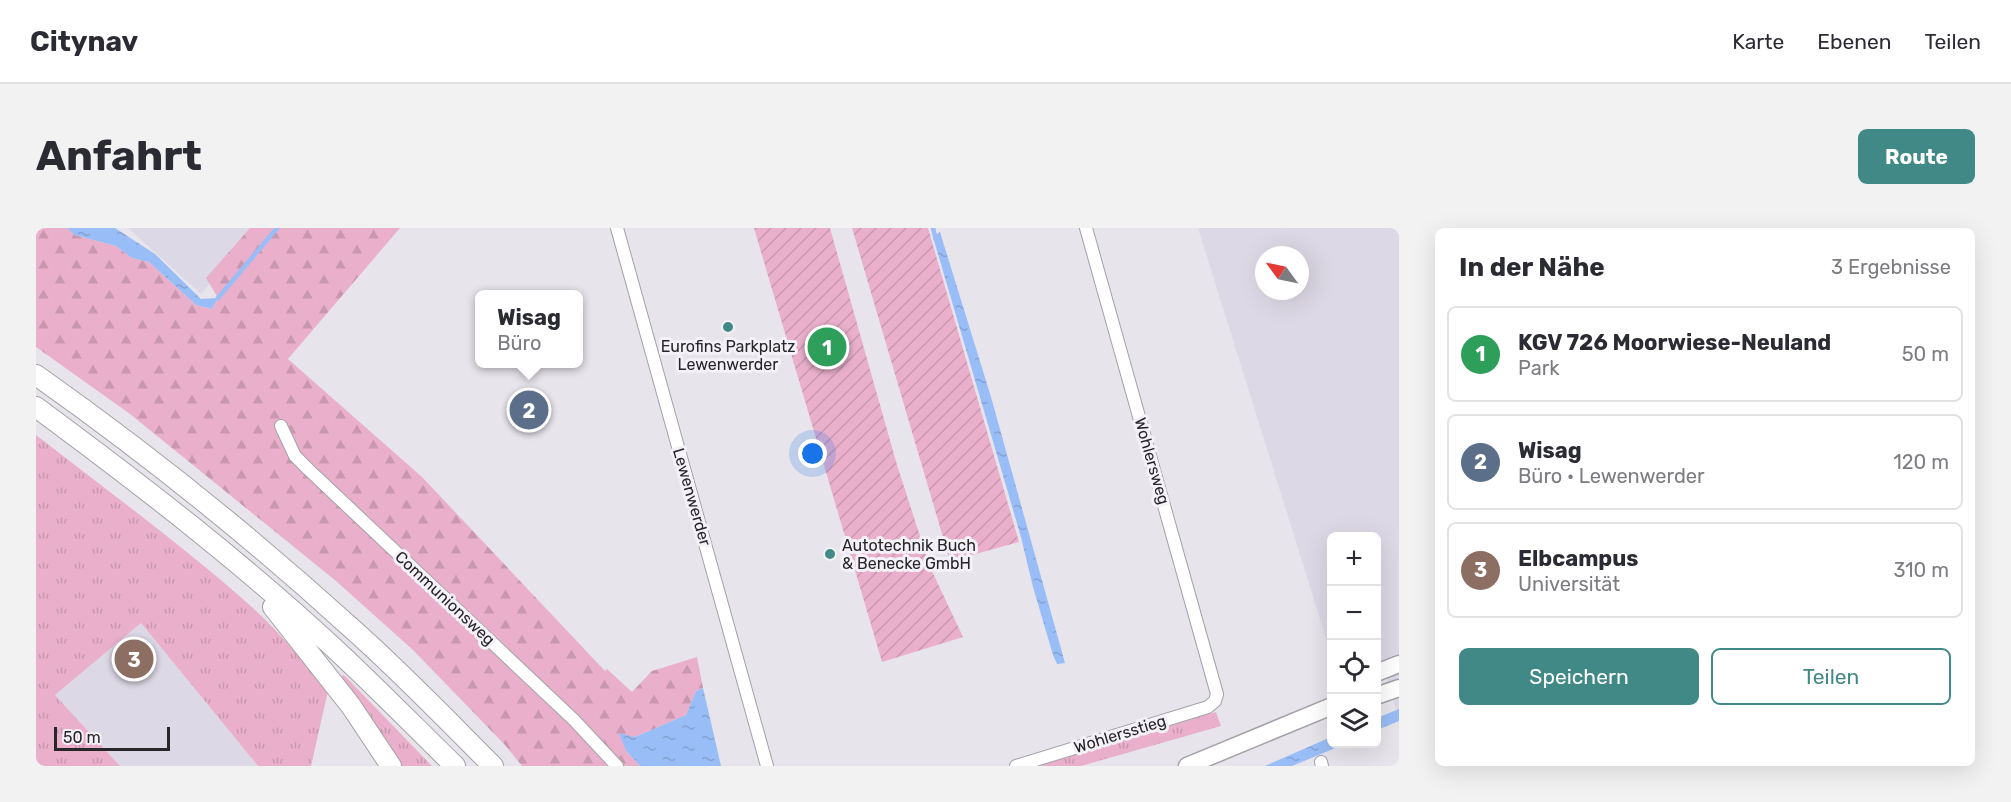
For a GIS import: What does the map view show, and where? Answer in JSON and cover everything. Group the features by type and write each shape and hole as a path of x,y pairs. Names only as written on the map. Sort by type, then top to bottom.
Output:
{"highway":[{"path":"36,375 137,449 246,536 351,627 493,766"},
{"path":"36,407 123,471 231,557 334,648 455,766"},
{"path":"231,557 308,649 351,706 391,766"}],"main road":[{"path":"1381,671 1399,664"},
{"path":"1381,681 1391,677 1399,678"},
{"path":"1381,695 1399,688"},
{"path":"1189,764 1327,708"}],"street":[{"name":"Lewenwerder","path":"617,228 767,766"},
{"name":"Wohlersweg","path":"1086,228 1217,694"},
{"name":"Communionsweg","path":"281,426 295,456 574,720 617,766"},
{"name":"Wohlersstieg","path":"1016,766 1208,707 1215,701 1217,694"}],"shaded area":[{"path":"128,228 259,228 201,294"},
{"path":"1198,228 1399,228 1399,721 1386,674 1381,676 1381,532 1327,532 1327,641"},
{"path":"141,623 258,766 120,766 55,695"}],"green space":[{"path":"36,228 67,228 75,235 116,246 132,258 149,262 196,305 212,309 218,298 206,278 250,228 400,228 288,359 422,477 605,671 607,669 632,692 652,671 697,657 703,688 696,691 686,715 635,737 626,751 640,766 522,766 505,745 413,650 336,581 130,414 36,347"},
{"path":"754,228 830,228 897,465 930,567 963,637 882,662"},
{"path":"852,228 928,228 1019,542 950,561"},
{"path":"36,435 228,586 274,628 319,680 328,691 311,766 258,766 141,623 55,695 120,766 36,766"},
{"path":"342,675 432,766 402,766 342,679"},
{"path":"1216,712 1221,726 1081,766 1035,766"}],"water":[{"path":"67,228 115,228 155,254 201,299 218,298 212,309 196,305 149,262 132,258 116,246 75,235"},
{"path":"940,232 991,397 1065,663 1057,664 1053,655 1033,587 1021,537 933,237"},
{"path":"703,688 721,766 640,766 626,751 619,733 635,737 686,715 696,691"},
{"path":"1399,709 1399,721 1381,728 1381,716"},
{"path":"1327,739 1327,748 1335,748 1292,766 1265,766"}],"waterway":[{"path":"218,298 277,228"},
{"path":"933,228 936,240"}],"place":[{"name":"Eurofins Parkplatz Lewenwerder","path":"728,327"},
{"name":"KGV 726 Moorwiese-Neuland","path":"827,347"},
{"name":"Wisag","path":"529,410"},
{"name":"Autotechnik Buch & Benecke GmbH","path":"830,554"},
{"name":"Elbcampus","path":"134,659"}]}
